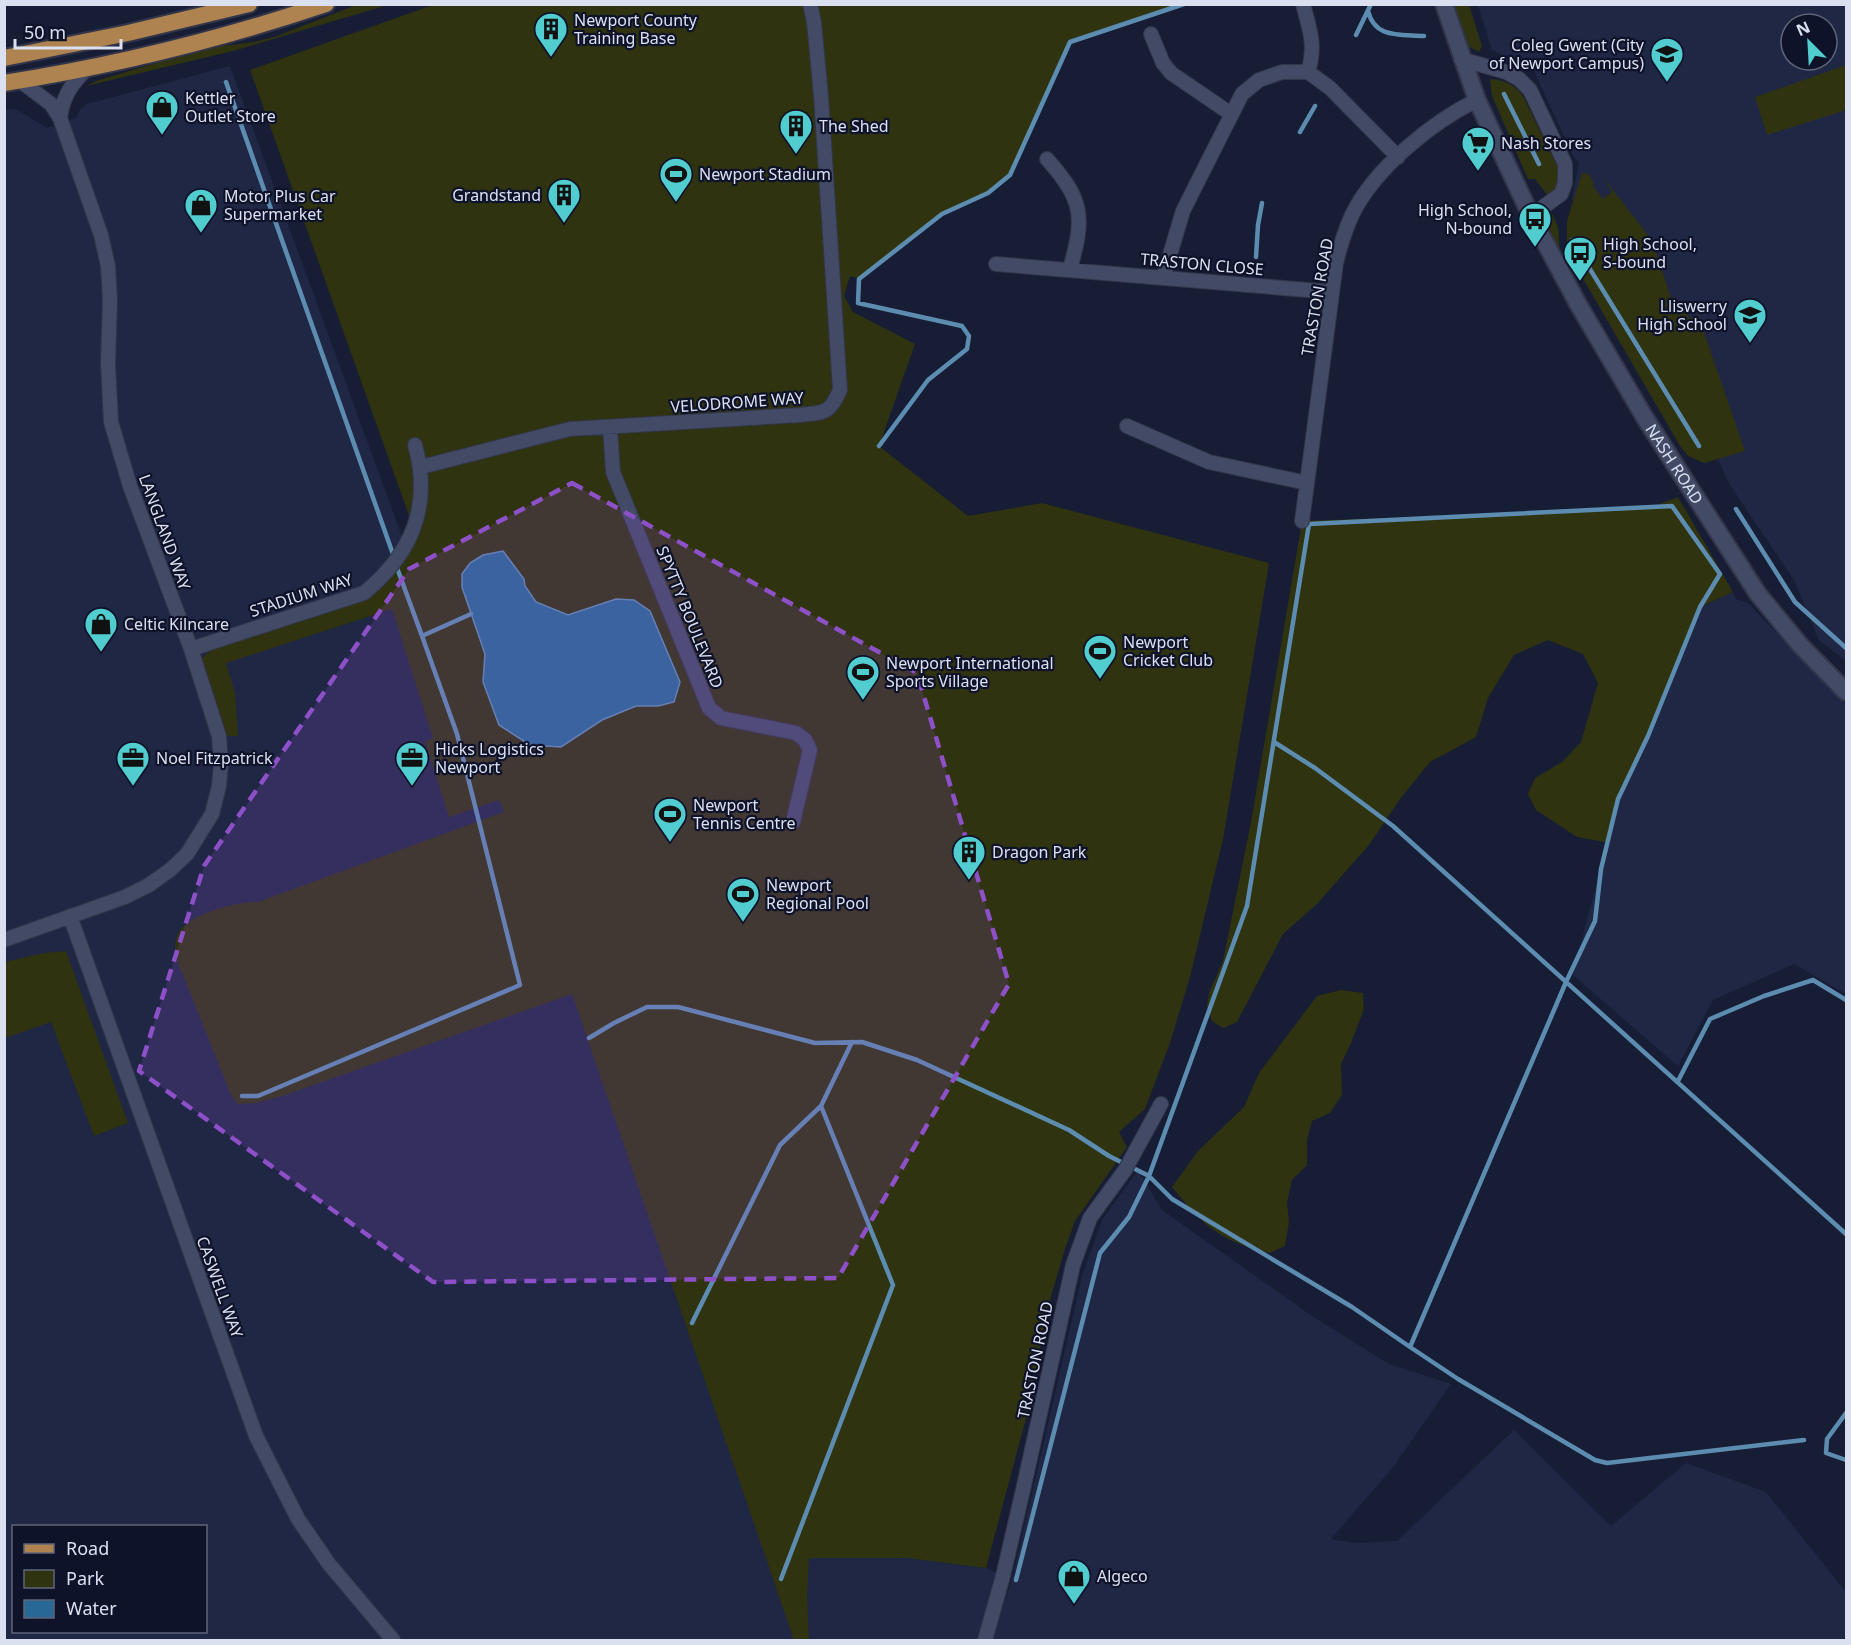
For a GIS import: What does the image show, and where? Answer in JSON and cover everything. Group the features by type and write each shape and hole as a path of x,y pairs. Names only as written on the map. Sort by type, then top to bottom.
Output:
{"main road":[{"path":"4,58 249,4"},
{"path":"12,82 89,68 238,31 326,4"}],"street":[{"path":"219,12 242,4"},
{"name":"VELODROME WAY","path":"421,466 570,429 808,414 825,412 834,403 840,390 840,381 821,96 814,22 810,4"},
{"path":"1303,4 1313,41 1308,72"},
{"name":"NASH ROAD","path":"1444,4 1461,59 1477,100 1532,216 1578,304 1645,418 1750,583 1801,646 1846,692"},
{"path":"1151,33 1163,63 1172,73 1232,114"},
{"path":"1461,59 1506,72 1519,79 1530,90 1565,164 1565,183 1561,194 1532,216"},
{"path":"60,118 62,101 76,79 89,68"},
{"path":"1163,278 1183,211 1242,94 1259,80 1282,72 1308,72 1330,88 1398,157"},
{"name":"LANGLAND WAY","path":"4,940 125,897 149,885 170,870 187,854 212,814 219,786 221,764 219,736 191,649 130,486 111,422 108,364 110,300 108,266 101,235 60,118 51,104 12,82"},
{"name":"TRASTON ROAD","path":"1302,521 1331,292 1342,238 1364,194 1398,157 1456,110 1477,100"},
{"path":"1047,159 1066,181 1079,213 1076,250 1070,269"},
{"name":"TRASTON CLOSE","path":"996,264 1331,292"},
{"path":"1127,426 1209,462 1307,483"},
{"name":"SPYTTY BOULEVARD","path":"610,428 614,472 709,708 721,718 796,733 805,740 810,750 793,822"},
{"name":"STADIUM WAY","path":"191,649 364,593 376,583 401,555 416,523 422,500 421,466 416,445"},
{"name":"CASWELL WAY","path":"70,916 256,1436 298,1519 329,1564 393,1641"},
{"name":"TRASTON ROAD","path":"985,1641 1014,1529 1073,1265 1090,1218 1125,1170 1161,1104"}],"highlighted area":[{"path":"572,483 917,673 1009,984 838,1278 433,1282 139,1071 204,866 409,569"}],"shaded area":[{"name":"Lliswerry High School","path":"1478,5 1846,5 1846,661 1819,640 1794,580 1728,482 1718,459 1572,199 1579,163 1572,154 1534,71 1492,50"},
{"path":"230,66 486,766 809,1558 908,1558 986,1568 1003,1576 985,1640 5,1640 5,110 16,109 47,128 76,118 79,111 87,104"},
{"path":"1733,592 1736,599 1748,603 1846,705 1846,994 1794,964 1713,1000 1678,1066 1573,975 1618,799 1648,736 1700,607"},
{"path":"1138,1170 1162,1210 1312,1316 1389,1364 1451,1384 1394,1466 1331,1539 1357,1543 1397,1541 1514,1430 1611,1526 1686,1463 1766,1492 1846,1592 1846,1636 1842,1640 992,1640 1013,1576 1082,1276 1102,1220"}],"green space":[{"path":"356,5 388,5 233,51 86,86 206,48 254,42 277,36"},
{"name":"Newport International Sports Village","path":"433,5 1184,5 1070,42 1010,175 988,193 942,214 859,279 850,276 844,296 853,312 915,344 879,446 968,516 1042,503 1269,563 1223,839 1190,977 1170,1043 1145,1109 1119,1132 1127,1147 1075,1221 1064,1252 1046,1314 1032,1396 986,1568 908,1558 809,1558 807,1596 809,1640 794,1640 572,994 282,1096 256,1103 238,1104 231,1095 177,960 175,946 178,933 192,920 203,915 227,906 258,902 504,812 499,800 449,817 425,742 433,738 392,609 226,663 235,693 238,736 222,736 200,660 213,648 372,596 388,579 413,540 417,538 250,70"},
{"path":"1451,5 1469,5 1482,46 1479,52 1464,44"},
{"path":"1846,65 1846,110 1767,135 1755,97 1826,72 1839,72 1839,67"},
{"path":"1490,79 1508,83 1523,96 1560,172 1558,186 1548,196 1535,179 1528,179 1492,96"},
{"path":"1582,173 1589,174 1593,186 1603,199 1612,192 1601,175 1652,240 1671,298 1674,297 1676,303 1683,300 1689,318 1698,315 1745,451 1704,463 1688,456 1680,446 1567,251 1567,221"},
{"path":"1551,211 1558,227 1560,253 1549,228"},
{"path":"1678,497 1733,592 1700,607 1648,736 1618,799 1610,843 1577,837 1536,810 1528,794 1535,778 1562,762 1581,742 1598,683 1583,654 1548,640 1514,655 1488,698 1476,737 1430,762 1400,799 1369,845 1317,904 1283,934 1237,1022 1223,1028 1212,1021 1207,1006 1209,993 1223,961 1251,822 1302,521 1647,509"},
{"path":"66,951 128,1123 94,1136 51,1022 5,1038 5,962 44,953"},
{"path":"1341,990 1363,993 1364,1009 1341,1064 1342,1095 1330,1113 1312,1121 1307,1140 1307,1165 1292,1180 1287,1202 1289,1222 1285,1246 1270,1253 1238,1243 1204,1222 1172,1187 1198,1151 1244,1107 1259,1073 1317,996"}],"water":[{"path":"503,551 524,579 525,586 536,602 568,615 616,599 634,600 650,611 680,682 674,702 658,706 636,706 602,720 561,747 530,745 499,725 483,682 485,654 462,587 462,574 470,563 483,555"}],"waterway":[{"path":"879,446 928,380 967,349 969,336 962,326 858,303 859,279 942,214 988,193 1010,175 1070,42 1184,4"},
{"path":"1356,35 1371,4"},
{"path":"1368,11 1371,20 1382,31 1398,35 1424,36"},
{"path":"226,82 394,557"},
{"path":"1504,94 1539,164"},
{"path":"1300,132 1315,106"},
{"path":"1256,257 1262,203"},
{"path":"1572,240 1699,446"},
{"path":"1410,1347 1352,1307 1172,1199 1149,1176 1247,906 1309,524 1672,506 1720,574 1700,607 1648,736 1618,799 1601,869 1595,921 1566,982 1410,1347 1458,1379 1595,1460 1607,1463 1804,1440"},
{"path":"1736,509 1795,602 1846,648"},
{"path":"396,565 422,636"},
{"path":"242,1096 258,1096 520,985 457,734 422,636 471,614"},
{"path":"1274,742 1315,768 1393,826 1846,1234"},
{"path":"1678,1081 1710,1019 1764,996 1813,980 1846,1000"},
{"path":"589,1038 647,1007 678,1007 815,1043 862,1042 917,1060 1069,1130 1109,1156 1149,1176 1129,1217 1100,1253 1016,1580"},
{"path":"781,1579 893,1285 821,1106 852,1042"},
{"path":"692,1323 780,1145 821,1106"},
{"path":"1846,1413 1827,1439 1826,1453 1846,1460"}],"place":[{"name":"Newport County Training Base","path":"551,58"},
{"name":"Coleg Gwent (City of Newport Campus)","path":"1667,83"},
{"name":"Kettler Outlet Store","path":"162,136"},
{"name":"The Shed","path":"796,155"},
{"name":"Nash Stores","path":"1478,172"},
{"name":"Newport Stadium","path":"676,203"},
{"name":"Grandstand","path":"564,224"},
{"name":"Motor Plus Car Supermarket","path":"201,234"},
{"name":"High School, N-bound","path":"1535,248"},
{"name":"High School, S-bound","path":"1580,282"},
{"name":"Lliswerry High School","path":"1750,344"},
{"name":"Celtic Kilncare","path":"101,653"},
{"name":"Newport Cricket Club","path":"1100,680"},
{"name":"Newport International Sports Village","path":"863,701"},
{"name":"Noel Fitzpatrick","path":"133,787"},
{"name":"Hicks Logistics Newport","path":"412,787"},
{"name":"Newport Tennis Centre","path":"670,843"},
{"name":"Dragon Park","path":"969,881"},
{"name":"Newport Regional Pool","path":"743,923"},
{"name":"Algeco","path":"1074,1605"}]}
